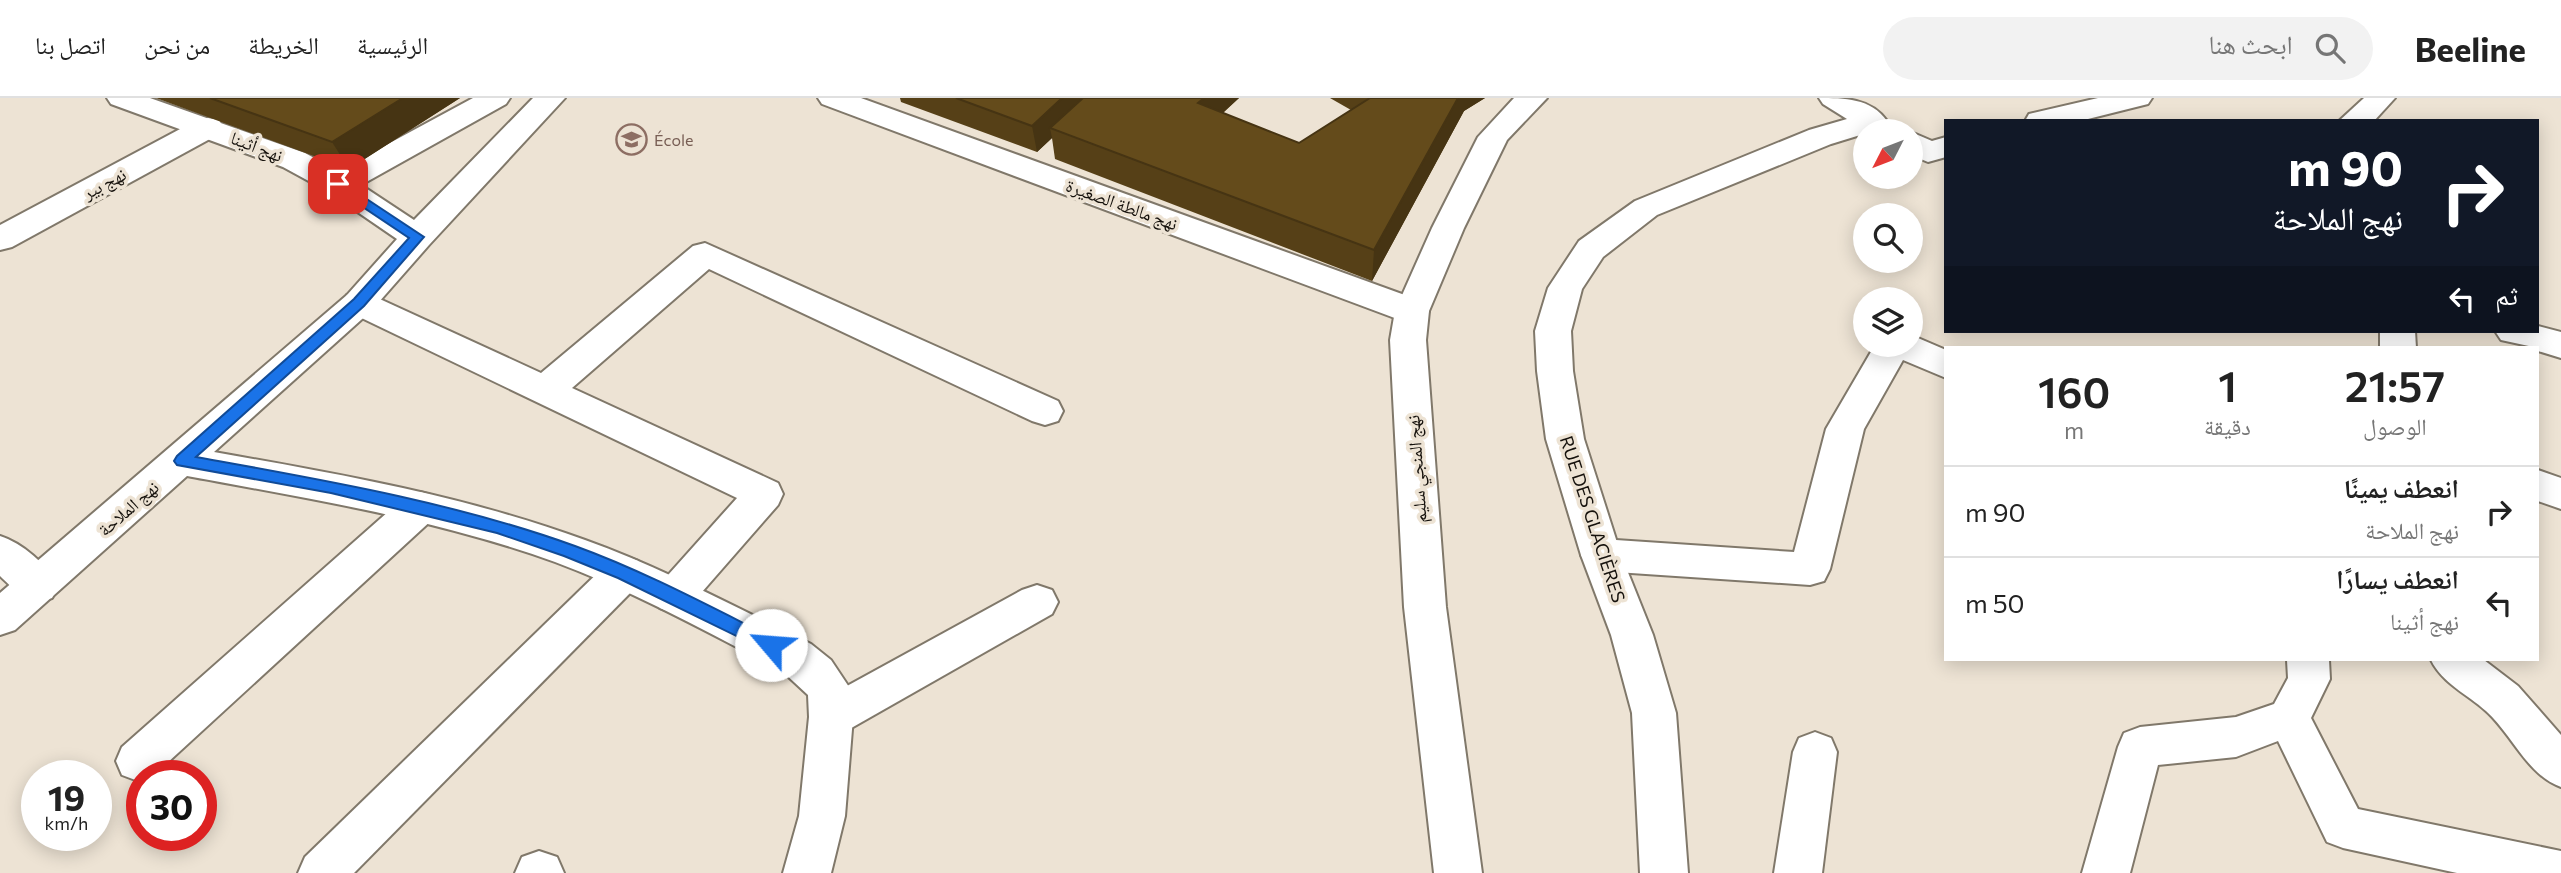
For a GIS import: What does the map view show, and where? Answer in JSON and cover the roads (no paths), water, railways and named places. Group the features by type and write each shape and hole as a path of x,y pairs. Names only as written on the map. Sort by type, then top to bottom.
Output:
{"street":[{"name":"نهج أثينا","path":"122,98 294,160 338,184 417,237"},
{"path":"338,184 495,98"},
{"name":"نهج الملاحة","path":"0,618 359,303 417,237 550,98"},
{"name":"نهج مالطة الصغيرة","path":"833,98 1412,311"},
{"name":"نهج المنجي سليم","path":"1458,873 1425,607 1408,340 1412,311 1448,228 1493,137 1513,114 1532,98"},
{"path":"1834,98 1869,119"},
{"path":"2015,98 2040,119"},
{"path":"2045,119 2137,98"},
{"name":"نهج بير","path":"0,239 208,127"},
{"name":"RUE DES GLACIÈRES","path":"1664,873 1654,713 1632,635 1601,555 1565,439 1555,371 1553,331 1565,288 1591,249 1646,208 1783,152 1853,133"},
{"path":"544,391 705,254 1045,411"},
{"path":"359,303 764,494 674,596"},
{"path":"2520,333 2561,345"},
{"path":"1923,354 1944,364"},
{"path":"1601,555 1810,569 1845,429 1886,357"},
{"path":"182,461 331,487 509,531 624,573 796,657 816,673 829,690 831,717 822,816 807,873"},
{"path":"2539,485 2561,494"},
{"path":"139,760 420,508"},
{"path":"0,552 38,586"},
{"path":"322,873 624,573"},
{"path":"831,717 1037,602"},
{"path":"2106,873 2140,747 2236,737 2289,718 2309,679 2308,661"},
{"path":"2453,661 2503,699 2561,767"},
{"path":"2289,718 2343,827 2561,873"},
{"path":"1798,873 1815,752"}],"place":[{"name":"École","path":"631,139"}]}
